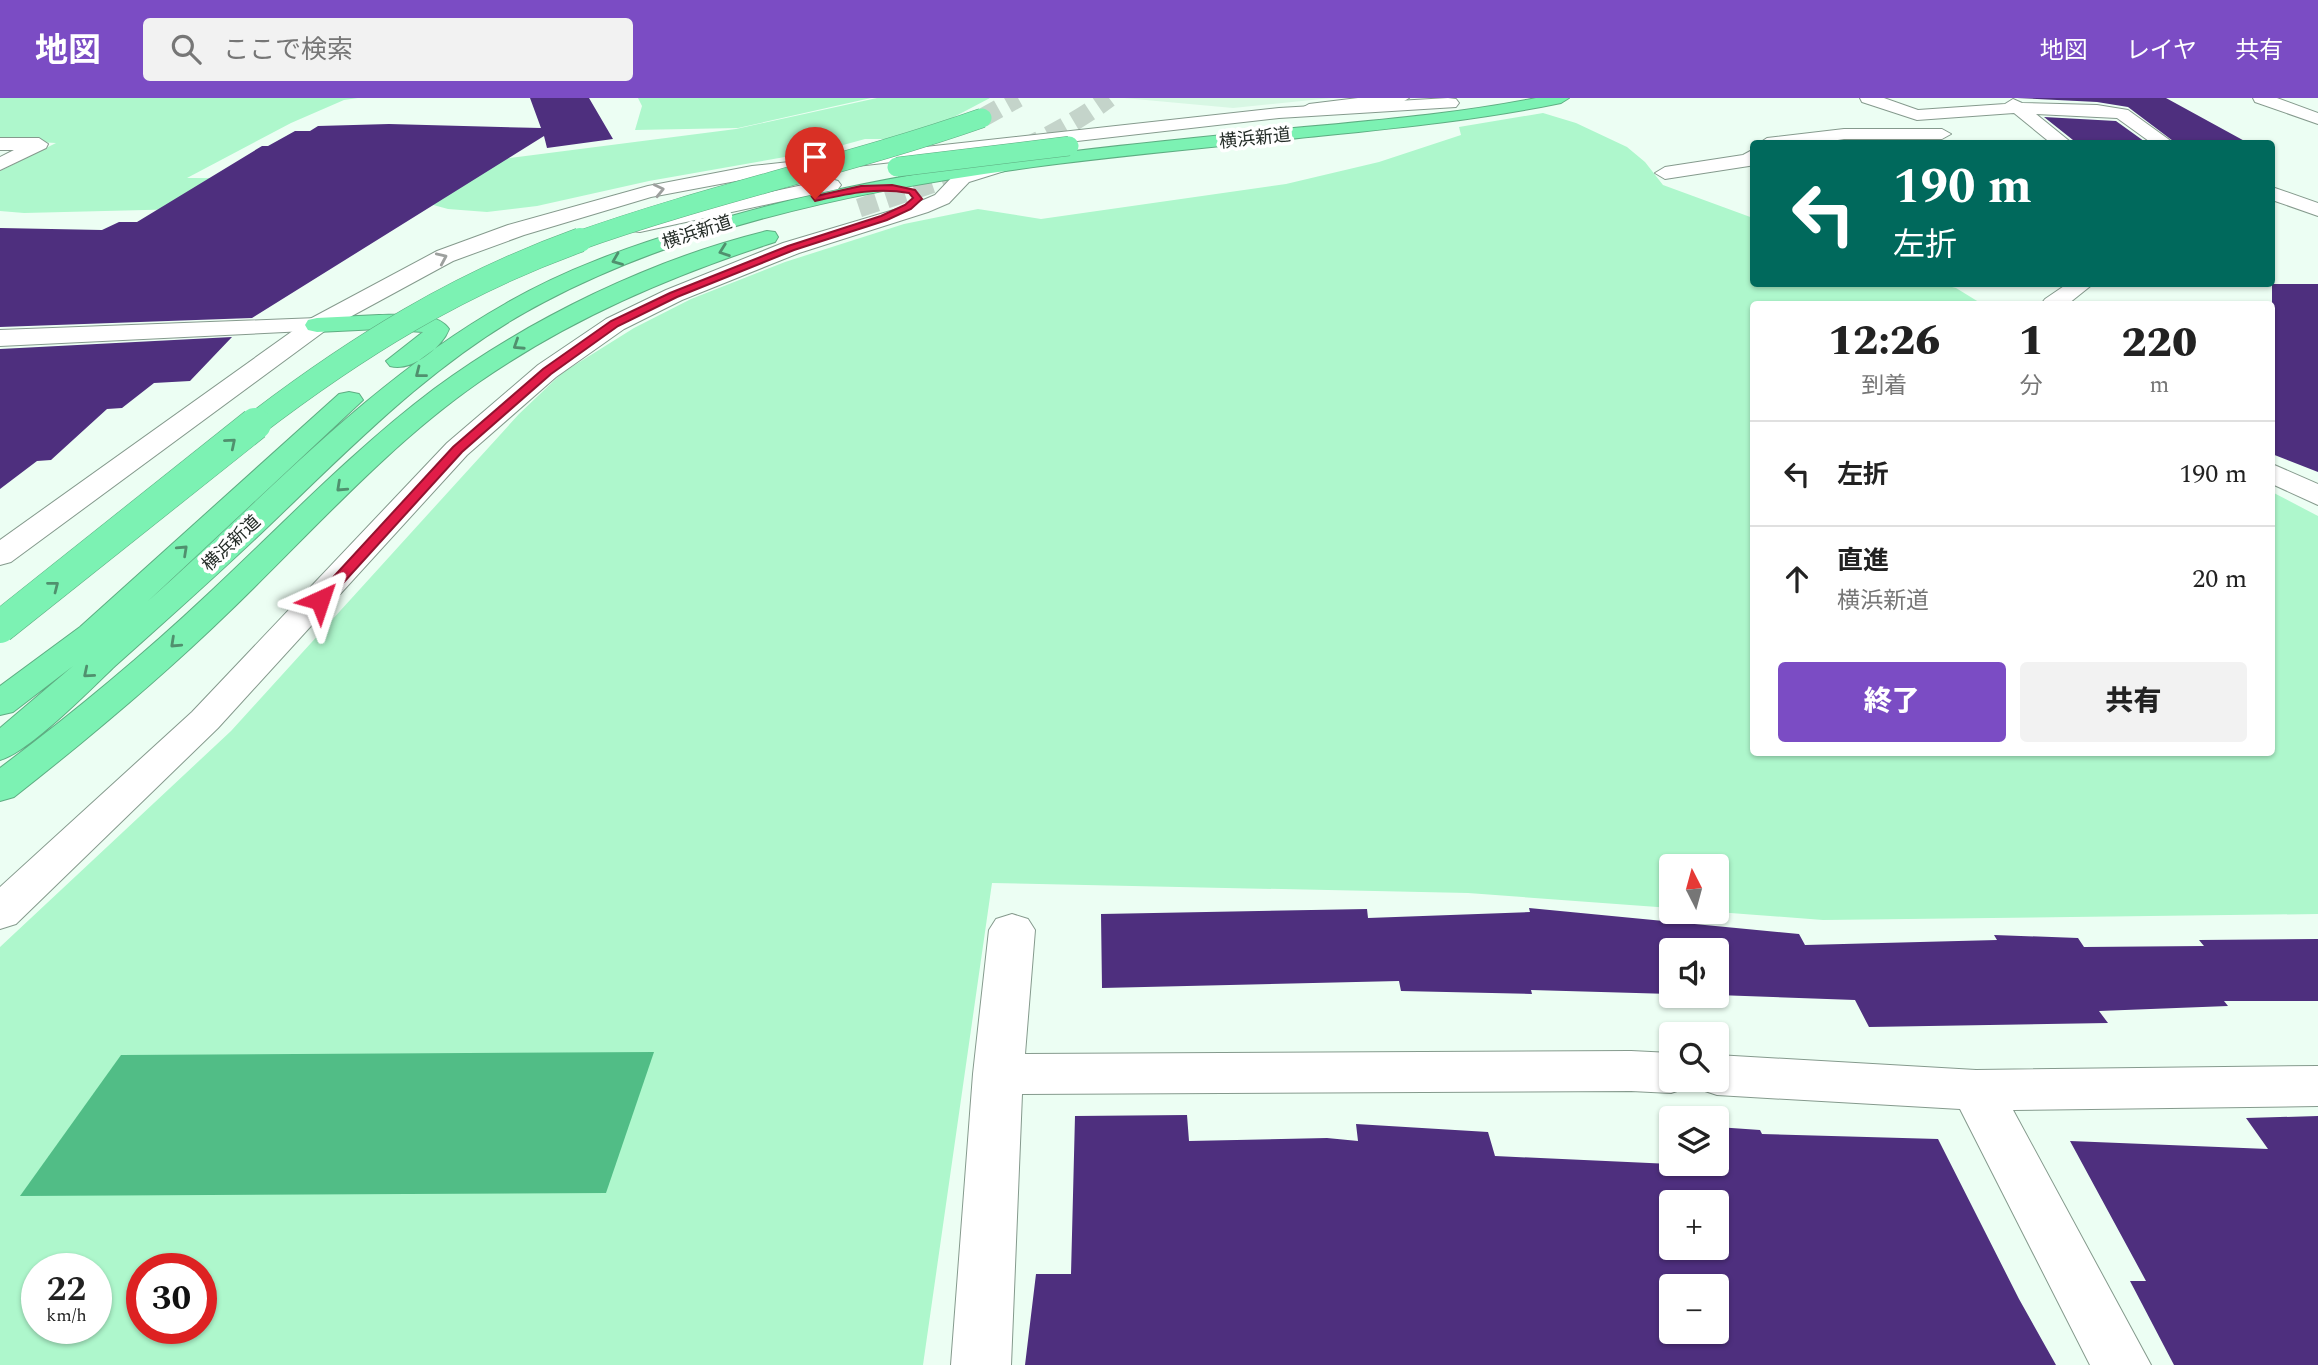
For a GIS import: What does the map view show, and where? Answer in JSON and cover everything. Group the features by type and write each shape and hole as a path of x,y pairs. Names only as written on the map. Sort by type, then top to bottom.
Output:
{"highway":[{"name":"横浜新道","path":"0,627 128,528 257,422 365,343 476,282 604,230 781,187 895,167 1490,98"},
{"name":"横浜新道","path":"0,748 131,636 385,401 491,322 534,297 631,254 745,217 868,205 913,179 1007,164 1451,117 1560,98"},
{"path":"604,230 880,154 982,118"},
{"path":"0,788 76,729 161,657 401,430 468,377 535,334 604,298 746,243 868,205"},
{"path":"0,704 92,634 301,441 434,336 437,329 429,324 411,323 317,325"}],"street":[{"path":"0,555 317,325 399,279 481,243 593,206 699,181 852,159 1401,98"},
{"path":"1868,98 1917,116 2012,103 2111,112 2122,114 2160,140"},
{"path":"2261,98 2314,116"},
{"path":"1279,113 1450,103"},
{"path":"2012,103 2058,139"},
{"path":"1798,140 1844,134 1955,134"},
{"path":"2024,135 2058,139"},
{"path":"0,144 39,144 0,164"},
{"path":"1665,173 1750,159"},
{"path":"0,913 205,720 457,449 547,371 615,324 674,295 791,248 868,205 942,199 962,178 1007,164"},
{"path":"0,338 317,325 438,279 560,244 827,186 965,166 1007,164"},
{"path":"2275,194 2318,210"},
{"path":"2057,301 2077,287"},
{"path":"2275,474 2318,496"},
{"path":"981,1365 998,1074 1012,930"},
{"path":"998,1074 1659,1072"},
{"path":"1729,1077 1976,1090 2318,1086"},
{"path":"1976,1090 2121,1365"}],"shaded area":[{"path":"0,98 358,98 344,100 291,123 187,178 392,179 448,166 736,129 877,98 990,98 952,118 895,139 865,139 825,150 649,181 537,206 487,212 448,209 426,203 24,213 0,211 0,171 56,143 0,140"},
{"path":"638,98 871,98 738,128 635,130 642,106"},
{"path":"1124,98 1331,98 1233,108"},
{"path":"1543,113 1576,123 1627,147 1645,162 1663,185 1750,217 1750,287 1952,287 1977,301 1750,301 1750,756 2275,756 2275,494 2318,516 2318,914 1823,920 1729,913 1729,854 1659,854 1659,907 1468,893 992,883 923,1365 0,1365 0,947 231,731 519,414 562,373 634,328 691,299 785,262 904,224 978,209 1041,219 1286,184 1379,162 1461,135 1459,127"},
{"path":"654,1052 606,1193 20,1196 121,1055"}],"building":[{"path":"530,98 589,98 613,139 547,148 544,136 252,318 0,327 0,228 102,230 119,222 137,222 262,146 268,146 295,131 310,131 318,126 389,124 541,128"},
{"path":"2017,98 2166,98 2243,140 2172,140 2128,107 2097,102"},
{"path":"2044,117 2116,121 2142,140 2073,140"},
{"path":"2275,284 2318,284 2318,472 2275,455 2275,301 2272,301 2272,287 2275,287"},
{"path":"232,337 190,381 154,383 122,408 107,409 51,460 37,461 0,489 0,349"},
{"path":"1529,908 1659,921 1659,924 1695,924 1799,934 1805,945 1997,940 1994,935 2078,938 2084,947 2204,946 2199,940 2318,939 2318,1001 2224,1001 2228,1006 2099,1011 2108,1023 1869,1027 1855,1000 1729,995 1729,938 1659,938 1659,994 1531,990 1532,994 1401,991 1399,981 1102,988 1101,914 1367,909 1368,918 1530,912"},
{"path":"1187,1115 1189,1141 1327,1138 1358,1141 1356,1124 1488,1132 1495,1156 1659,1163 1659,1176 1729,1176 1729,1128 1760,1130 1762,1134 1938,1139 2019,1299 2056,1365 1025,1365 1036,1274 1071,1274 1075,1116"},
{"path":"2318,1116 2318,1365 2174,1365 2130,1281 2146,1281 2070,1141 2268,1149 2246,1118"}],"tunnel":[{"path":"982,118 1018,98"},
{"path":"859,208 989,163 1051,134 1109,98"}],"route":[{"path":"320,600 457,449 547,371 615,324 674,295 791,248 884,218 908,207 918,199 912,191 892,188 861,188 815,199"}]}
